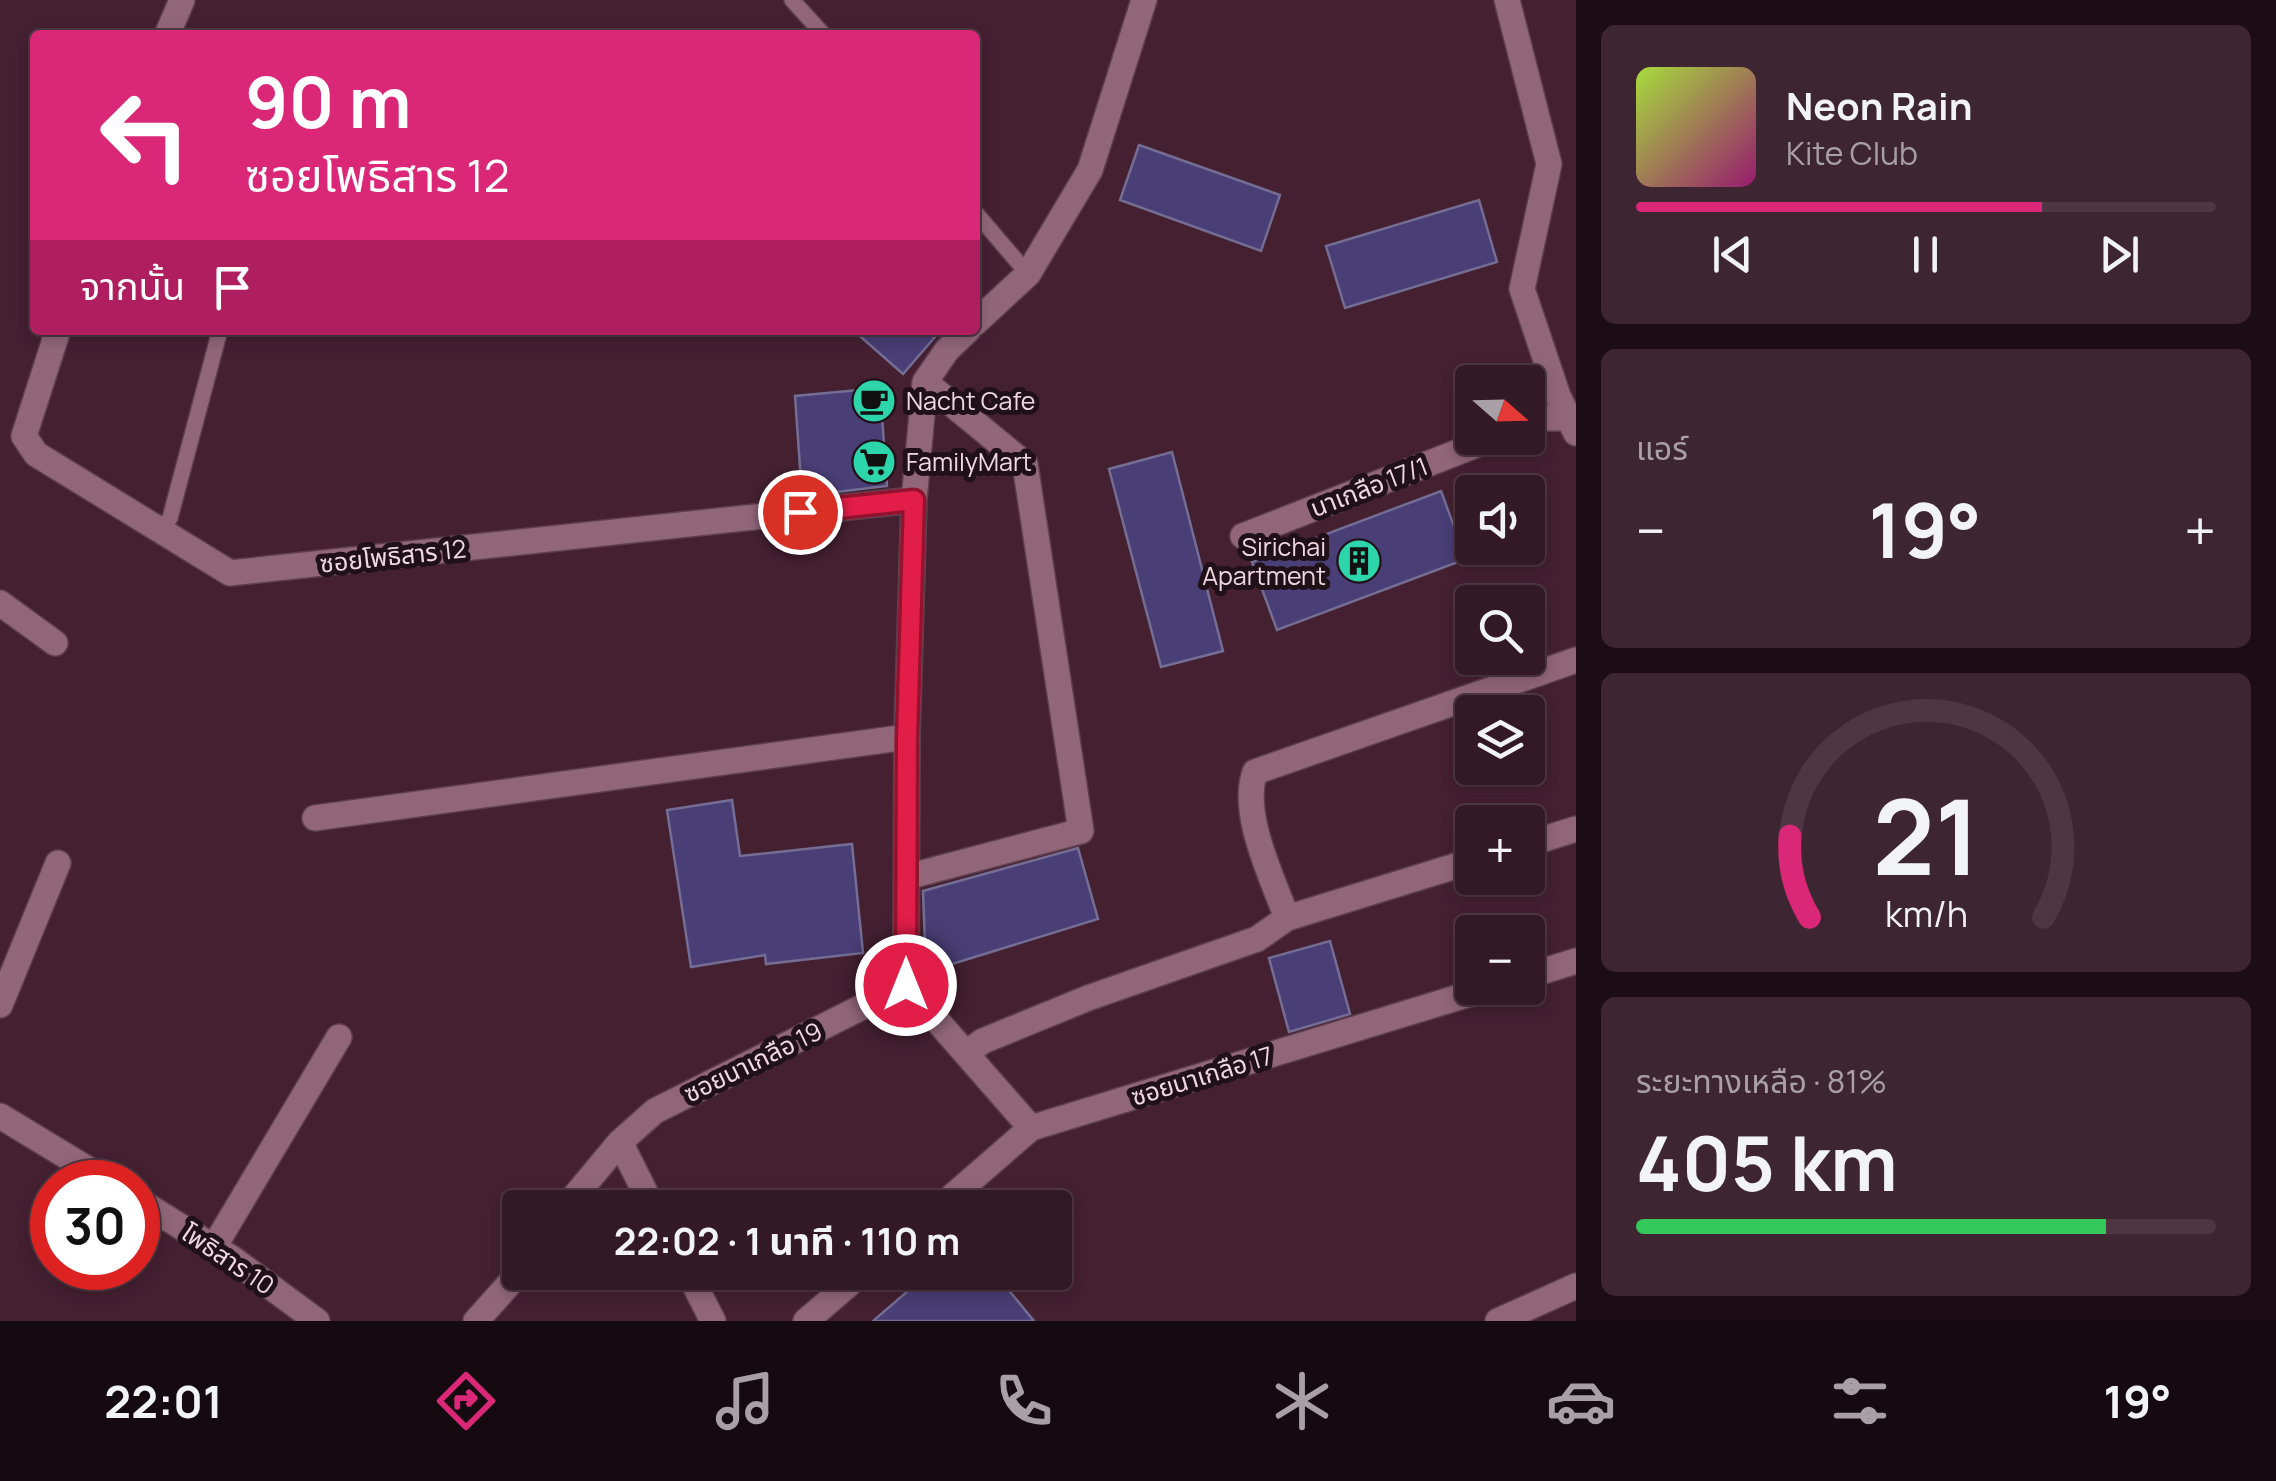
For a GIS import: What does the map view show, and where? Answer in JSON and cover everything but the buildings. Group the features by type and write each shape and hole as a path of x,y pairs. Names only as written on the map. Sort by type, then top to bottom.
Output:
{"street":[{"path":"170,30 182,0"},
{"path":"980,318 1028,274 1090,170 1144,0"},
{"path":"1507,0 1549,164 1522,288 1558,396 1574,424"},
{"name":"ซอยโพธิสาร 12","path":"56,335 24,436 36,454 230,573 914,500"},
{"path":"962,335 946,350 924,382 914,500 907,737 906,985 1032,1128"},
{"path":"907,878 1081,831 1026,464 924,382"},
{"path":"1545,418 1574,424"},
{"name":"นาเกลือ 17/1","path":"1244,536 1455,453"},
{"path":"0,603 55,643"},
{"path":"1287,918 1260,844 1248,790 1255,772 1576,660"},
{"path":"316,818 907,737"},
{"path":"1545,839 1576,830"},
{"path":"0,1006 58,863"},
{"path":"966,1054 983,1041 1088,998 1257,939 1287,918 1455,866"},
{"path":"1545,971 1576,961"},
{"name":"ซอยนาเกลือ 19","path":"581,1190 620,1142 655,1110 906,985"},
{"name":"ซอยนาเกลือ 17","path":"960,1190 1032,1128 1455,999"},
{"path":"214,1247 339,1037"},
{"path":"0,1116 73,1160"},
{"path":"620,1142 645,1190"},
{"name":"โพธิสาร 10","path":"160,1214 317,1321"},
{"path":"1498,1321 1576,1286"},
{"path":"476,1321 504,1290"},
{"path":"698,1290 714,1321"},
{"path":"806,1321 842,1290"}],"lane":[{"path":"792,0 819,30"},
{"path":"980,218 1028,274"},
{"path":"161,532 170,518 219,335"}],"place":[{"name":"Nacht Cafe","path":"874,401"},
{"name":"FamilyMart","path":"874,462"},
{"name":"Sirichai Apartment","path":"1359,561"}],"route":[{"path":"800,512 914,500 907,737 906,985"}]}
